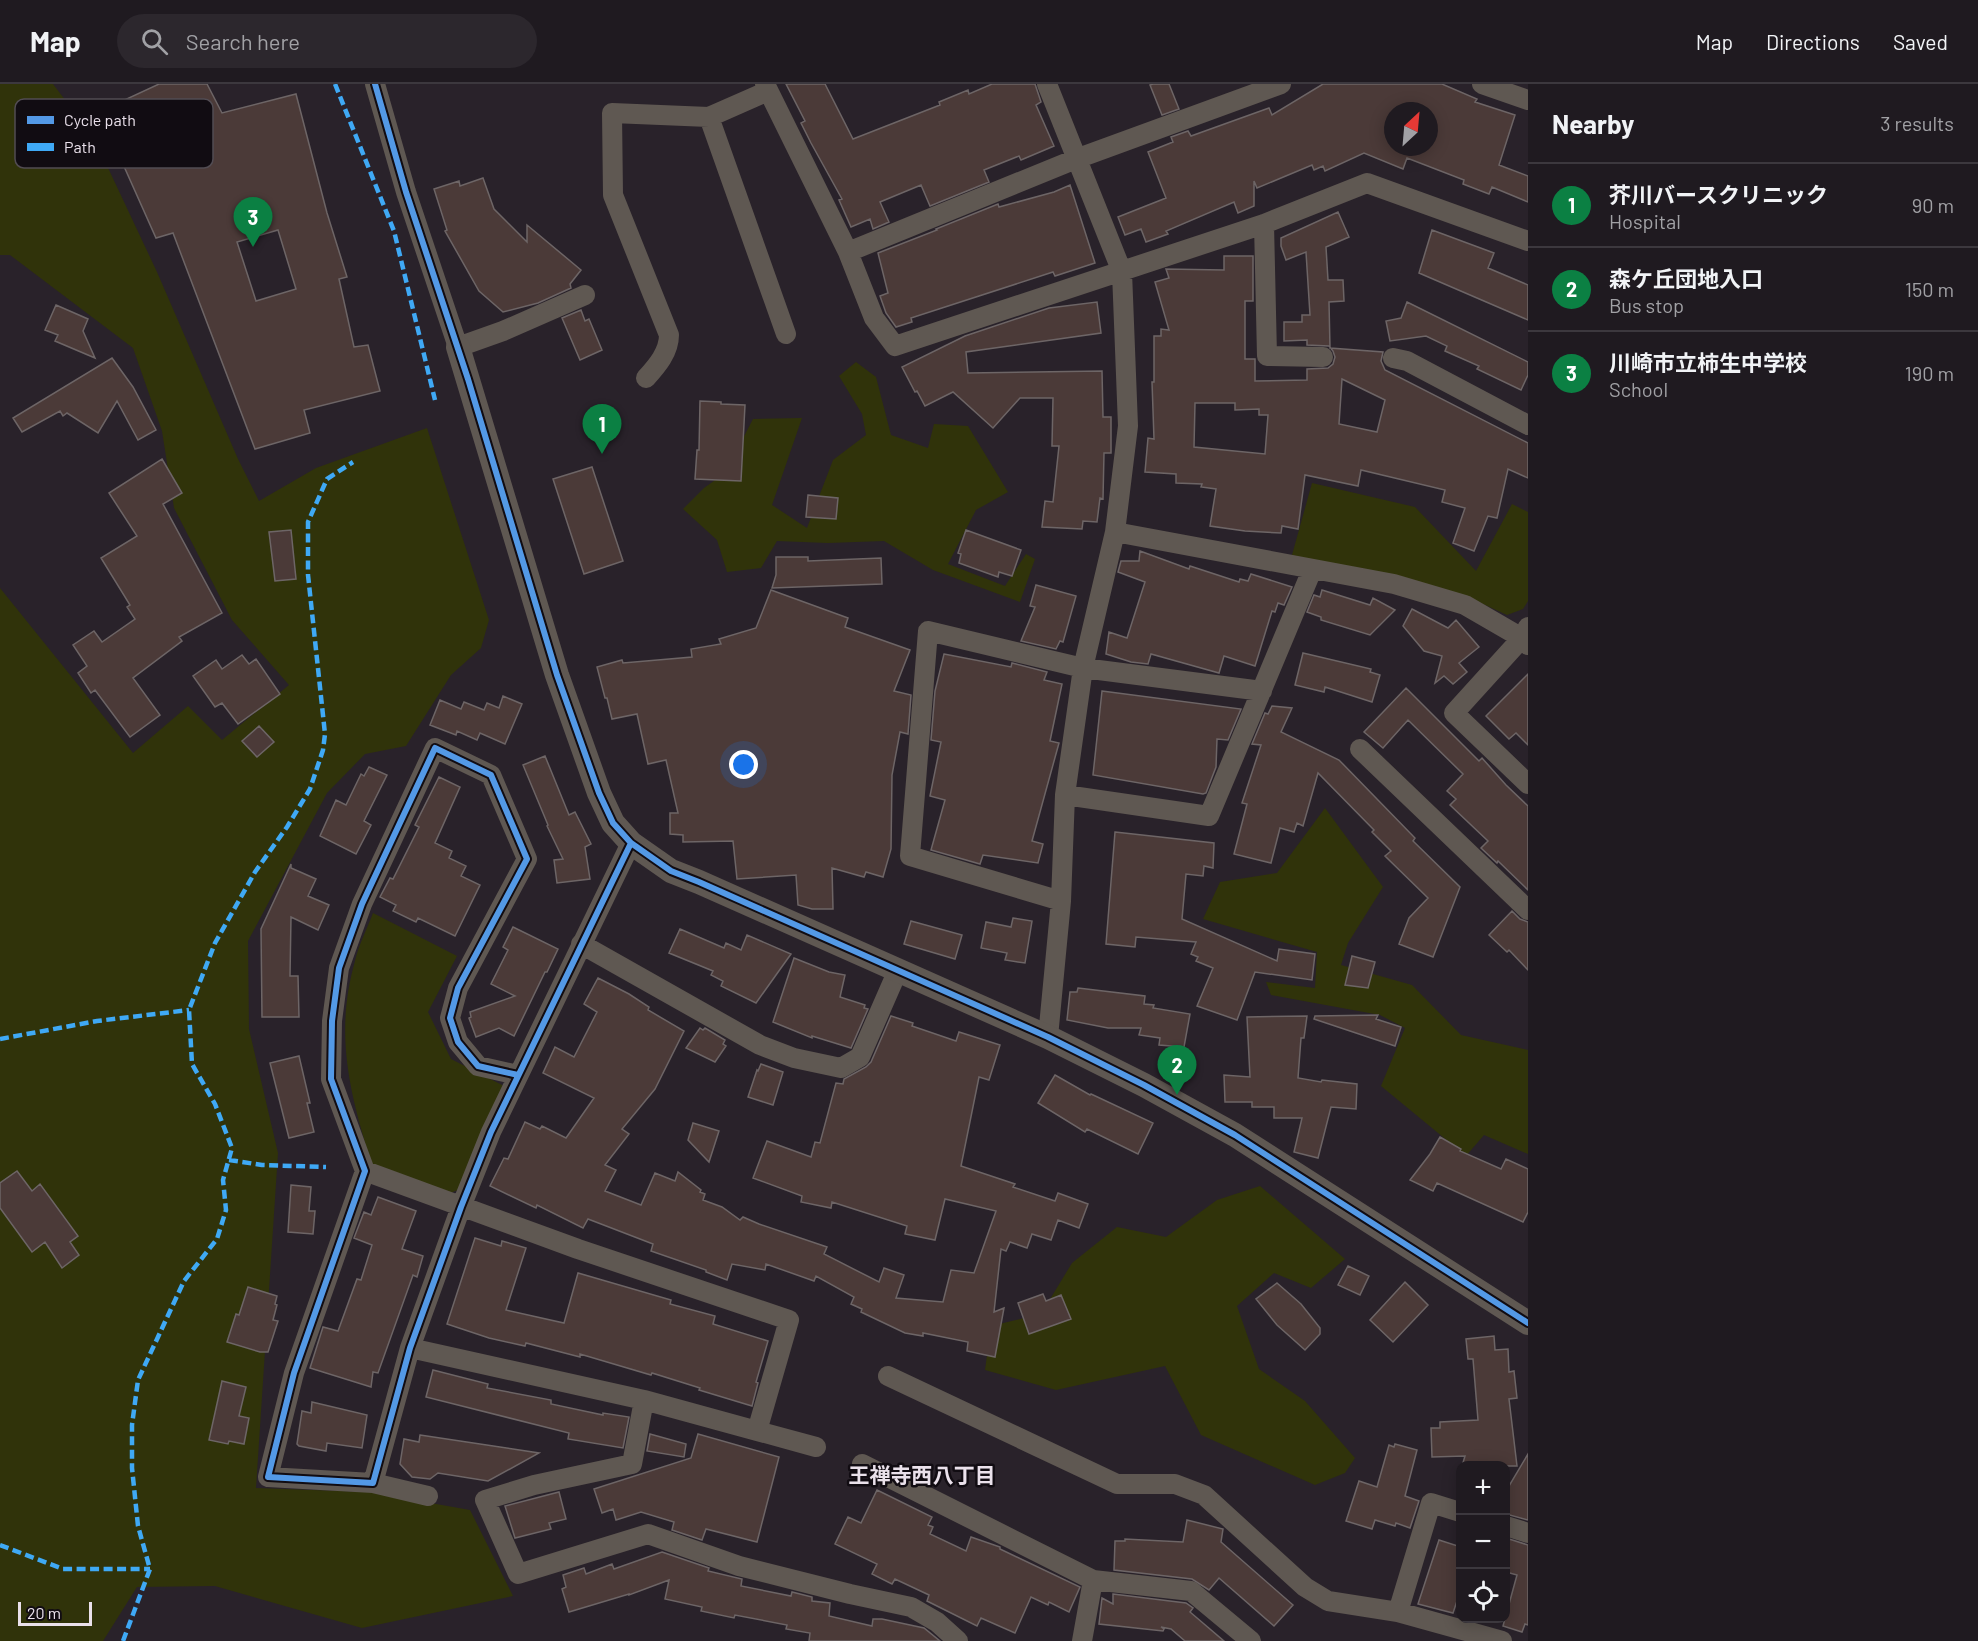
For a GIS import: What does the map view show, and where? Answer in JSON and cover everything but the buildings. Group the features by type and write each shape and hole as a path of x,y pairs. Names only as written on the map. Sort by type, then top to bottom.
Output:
{"street":[{"path":"375,84 406,192 458,347 557,675 608,813 613,823 631,843 670,871 1048,1037 1143,1084 1235,1135 1528,1323"},
{"path":"1047,84 1122,272 1128,426 1115,532 1083,668 1065,795 1061,900 1048,1037"},
{"path":"848,252 1076,159 1281,84"},
{"path":"1482,84 1528,100"},
{"path":"646,378 655,369 669,346 669,335 613,195 612,113 709,117 766,88 848,252 874,318 895,346 1264,224 1367,183 1528,241"},
{"path":"709,117 786,334"},
{"path":"1264,224 1267,356 1323,357"},
{"path":"458,347 503,331 585,295"},
{"path":"1393,358 1407,361 1528,424"},
{"path":"1115,532 1394,584 1465,605 1526,637 1454,713 1528,784"},
{"path":"1065,795 1209,816 1312,570"},
{"path":"1061,900 910,856 928,631 1083,668 1262,691"},
{"path":"428,1496 373,1483 268,1477 294,1373 365,1171 331,1079 332,1021 339,968 362,904 435,748 491,775 526,859 458,988 450,1018 458,1042 478,1066 518,1075"},
{"path":"1360,749 1528,910"},
{"path":"373,1483 410,1348 460,1207 491,1132 631,843"},
{"path":"581,944 760,1046 794,1058 841,1068 860,1057 898,970"},
{"path":"365,1171 578,1249 789,1320 758,1431"},
{"path":"410,1348 644,1400 816,1448"},
{"path":"888,1376 1117,1484 1175,1484 1204,1495 1305,1587 1328,1601 1398,1612 1502,1641"},
{"path":"644,1400 632,1464 534,1485 485,1500 518,1574 648,1533 739,1566 911,1607 938,1622 958,1641"},
{"path":"862,1464 1093,1580 1191,1591 1251,1641"},
{"path":"1398,1612 1431,1503 1456,1510"},
{"path":"1510,1527 1528,1533"},
{"path":"1082,1641 1093,1580"}],"green space":[{"path":"0,84 53,84 64,99 15,99 15,168 108,168 259,501 316,468 427,428 489,620 481,648 451,675 406,746 365,754 327,793 248,941 249,1029 278,1153 256,1488 369,1492 470,1510 513,1596 362,1628 215,1586 137,1587 103,1641 0,1641 0,588 133,753 188,706 222,740 289,685 232,620 174,508 162,431 133,348 10,255 0,255"},
{"path":"856,362 876,377 891,435 928,448 934,424 968,426 1008,492 976,510 948,564 1005,586 1026,554 1035,559 1020,602 933,570 884,541 828,543 777,541 761,568 727,572 717,540 683,509 704,488 725,473 753,419 802,418 772,505 807,528 833,460 866,435 862,414 839,376"},
{"path":"1312,483 1415,507 1476,571 1512,504 1528,512 1528,601 1523,609 1507,615 1470,598 1292,555"},
{"path":"1325,808 1383,887 1348,943 1341,965 1412,985 1461,1035 1528,1050 1528,1154 1484,1135 1466,1156 1381,1086 1405,1028 1380,1015 1271,995 1266,982 1315,988 1317,952 1203,919 1220,882 1277,873"},
{"path":"373,913 457,956 428,1012 451,1059 506,1087 458,1190 450,1193 372,1165 357,1114 347,1064 346,1014 349,988 357,955"},
{"path":"1260,1186 1345,1259 1311,1288 1274,1273 1237,1306 1259,1369 1305,1401 1355,1458 1345,1473 1315,1485 1201,1435 1165,1366 1056,1390 985,1370 991,1326 1041,1314 1072,1263 1117,1227 1166,1237 1217,1200"}],"marked path":[{"path":"335,84 394,231 435,400"},
{"path":"123,1641 150,1569 138,1526 132,1468 132,1425 138,1380 184,1281 217,1239 226,1210 223,1180 232,1148 215,1104 192,1064 189,1010 215,943 255,872 287,827 310,789 323,750 325,734 308,575 308,522 327,479 353,462"},
{"path":"0,1039 97,1021 189,1010"},
{"path":"229,1160 262,1165 326,1167"},
{"path":"0,1545 63,1569 150,1569"}],"cycle path":[{"path":"375,84 406,192 468,379 557,675 599,793 613,823 631,843 671,871 1048,1037 1144,1085 1235,1135 1528,1323"},
{"path":"518,1075 478,1066 458,1042 450,1018 458,988 527,859 491,775 435,748 362,904 339,968 332,1021 331,1079 365,1171 294,1373 268,1477 373,1483 410,1348 491,1132 631,843"}],"place":[{"name":"川崎市立柿生中学校","path":"253,247"},
{"name":"芥川バースクリニック","path":"602,454"},
{"name":"森ケ丘団地入口","path":"1177,1095"}],"district":[{"name":"王禅寺西八丁目","path":"922,1474"}]}
